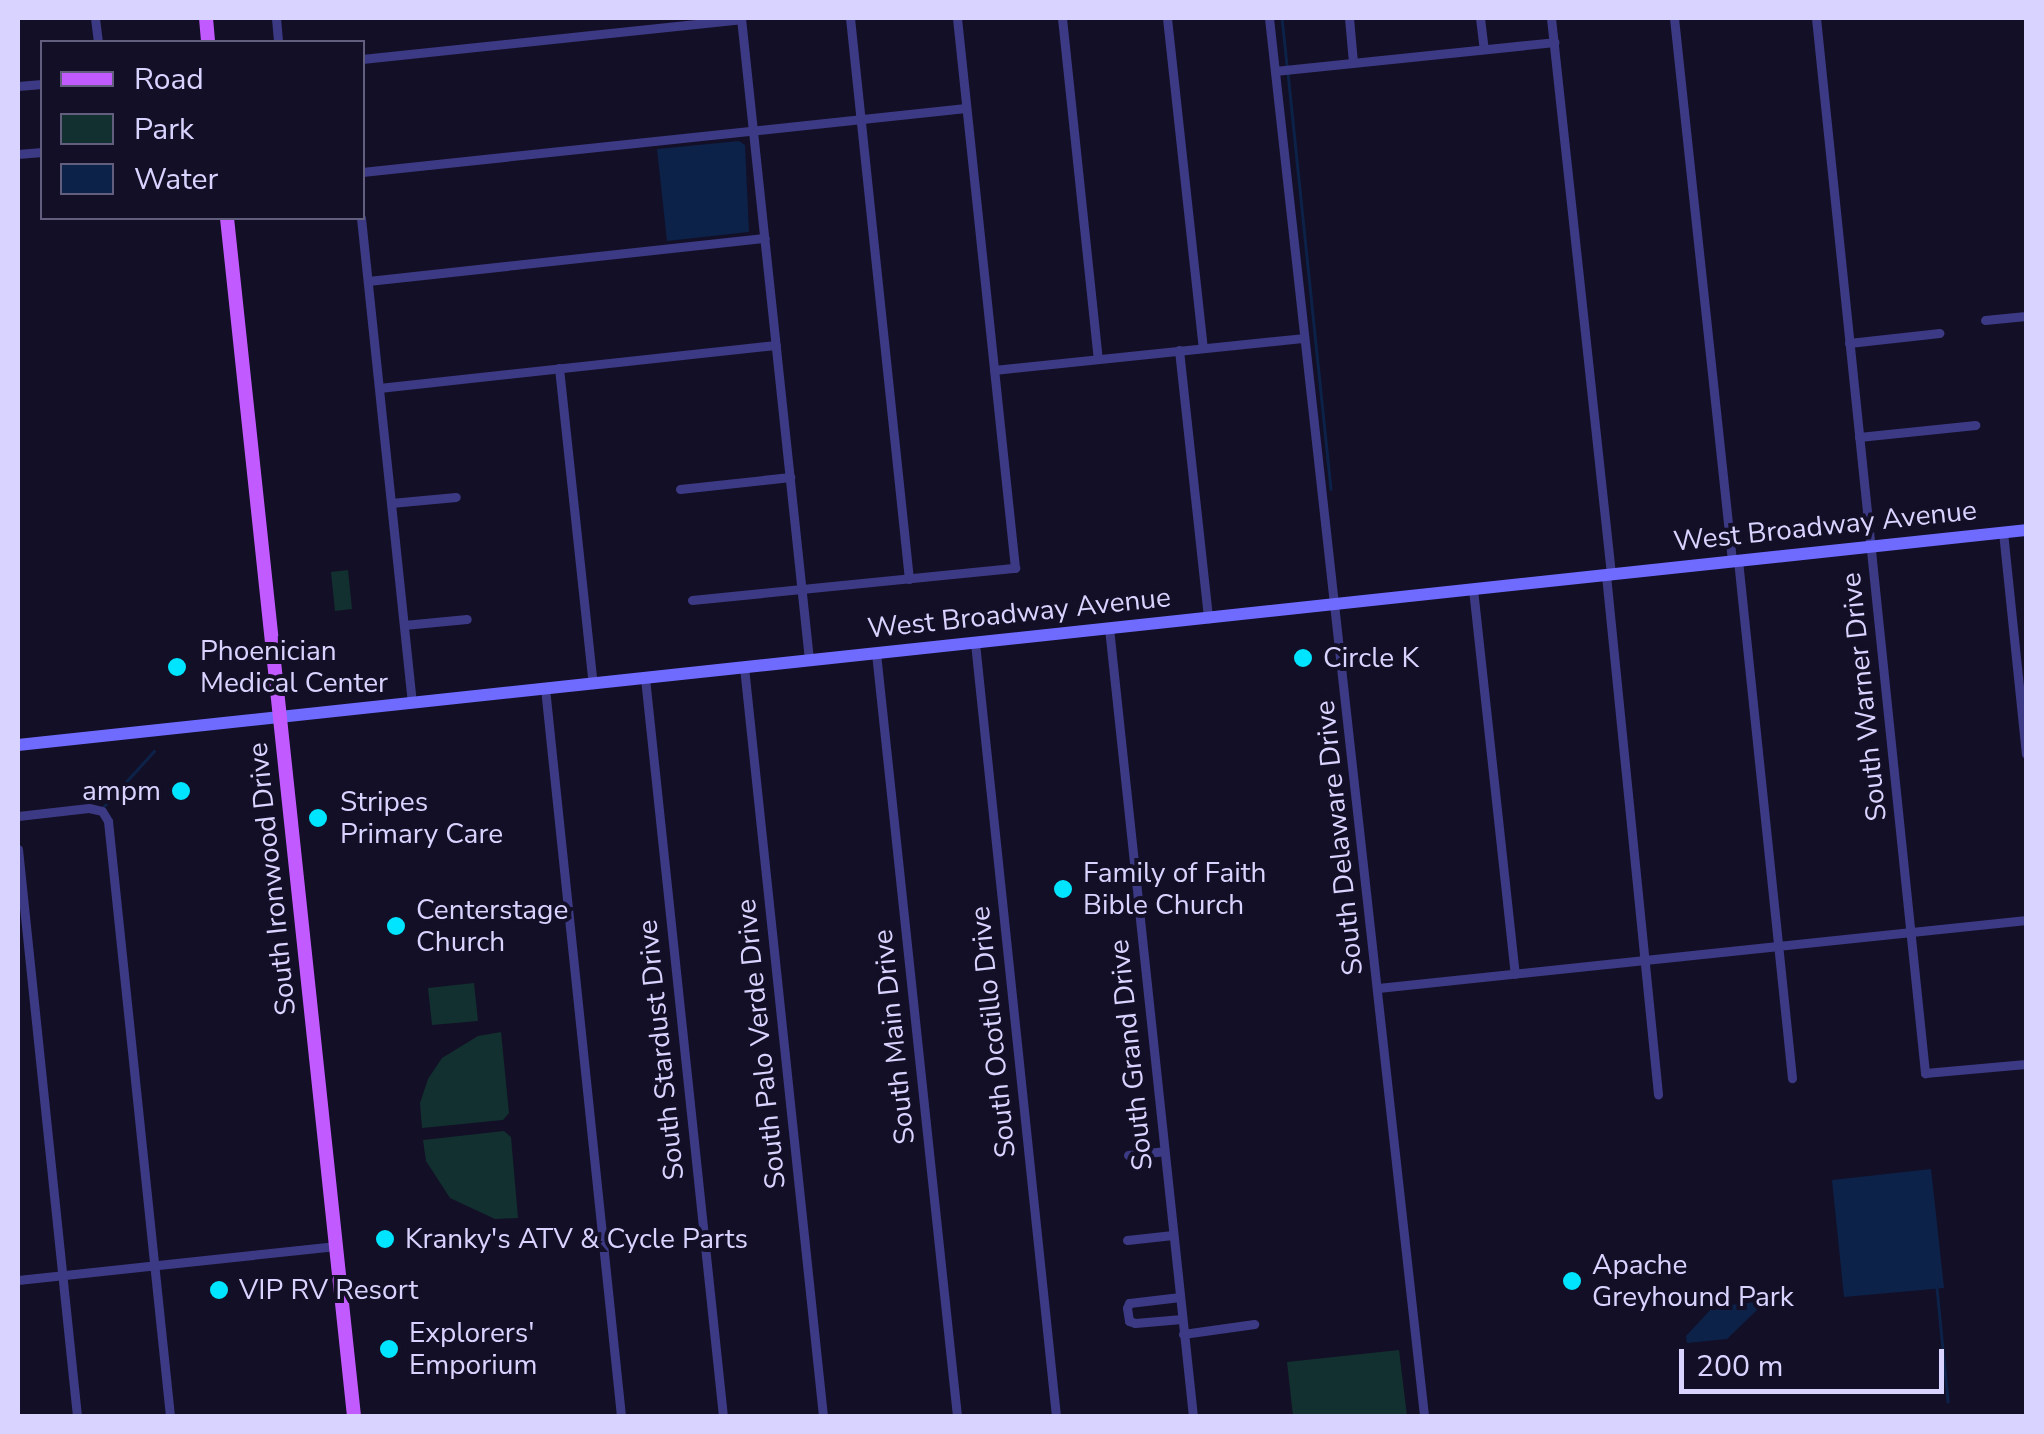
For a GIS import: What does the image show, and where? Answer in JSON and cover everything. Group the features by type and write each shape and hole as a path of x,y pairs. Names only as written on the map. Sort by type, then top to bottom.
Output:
{"main road":[{"name":"South Ironwood Drive","path":"227,220 354,1416"},
{"name":"West Broadway Avenue","path":"18,745 2026,530"}],"street":[{"path":"632,18 634,30"},
{"path":"365,59 741,18 809,660"},
{"path":"850,18 909,578"},
{"path":"692,600 1015,568 956,18"},
{"path":"1062,18 1098,359"},
{"path":"1167,18 1202,348"},
{"name":"South Delaware Drive","path":"1269,18 1284,70 1302,338 1336,604 1424,1416"},
{"path":"1349,18 1354,62"},
{"path":"1480,18 1484,49"},
{"path":"1552,18 1658,1094"},
{"path":"1674,18 1792,1078"},
{"name":"South Warner Drive","path":"1816,18 1925,1073 2026,1064"},
{"path":"1284,70 1554,42"},
{"path":"365,172 966,108"},
{"path":"361,220 412,702"},
{"path":"368,280 765,238"},
{"path":"1985,320 2026,316"},
{"path":"1849,342 1939,333"},
{"path":"994,370 1302,338"},
{"path":"379,388 776,345"},
{"path":"1179,350 1208,618"},
{"path":"559,368 593,684"},
{"path":"1859,437 1975,425"},
{"path":"680,489 790,477"},
{"path":"391,503 456,497"},
{"path":"2002,532 2026,754"},
{"path":"1473,589 1515,974"},
{"path":"404,626 467,619"},
{"name":"South Grand Drive","path":"1109,628 1193,1416"},
{"name":"South Ocotillo Drive","path":"975,642 1056,1416"},
{"name":"South Main Drive","path":"876,653 957,1416"},
{"name":"South Palo Verde Drive","path":"744,668 823,1416"},
{"name":"South Stardust Drive","path":"645,678 722,1416"},
{"path":"545,688 622,1416"},
{"path":"18,816 89,808 102,811 108,821 170,1416"},
{"path":"18,848 77,1416"},
{"path":"1378,988 2026,920"},
{"path":"1128,1155 1164,1151"},
{"path":"1128,1240 1173,1235"},
{"path":"18,1280 336,1246"},
{"path":"1180,1298 1129,1303 1127,1308 1129,1321 1135,1323 1182,1319"},
{"path":"1184,1334 1254,1324"}],"green space":[{"path":"348,570 352,609 335,611 331,572"},
{"path":"474,983 478,1021 432,1025 428,988"},
{"path":"501,1032 509,1113 503,1120 422,1128 420,1103 428,1079 442,1058 478,1036"},
{"path":"504,1131 511,1137 518,1218 495,1219 450,1198 426,1161 423,1140"},
{"path":"1399,1350 1407,1416 1293,1416 1287,1362"}],"water":[{"path":"739,141 745,145 749,232 667,241 657,149"},
{"path":"1931,1169 1944,1288 1844,1297 1832,1180"},
{"path":"1756,1302 1757,1310 1727,1339 1687,1343 1686,1336 1713,1307"}],"waterway":[{"path":"1282,18 1287,65"},
{"path":"1288,73 1331,489"},
{"path":"104,806 154,751"},
{"path":"1937,1288 1948,1401"}],"place":[{"name":"Circle K","path":"1303,658"},
{"name":"Phoenician Medical Center","path":"177,667"},
{"name":"ampm","path":"181,791"},
{"name":"Stripes Primary Care","path":"318,818"},
{"name":"Family of Faith Bible Church","path":"1063,889"},
{"name":"Centerstage Church","path":"396,926"},
{"name":"Kranky's ATV & Cycle Parts","path":"385,1239"},
{"name":"Apache Greyhound Park","path":"1572,1281"},
{"name":"VIP RV Resort","path":"219,1290"},
{"name":"Explorers' Emporium","path":"389,1349"}]}
